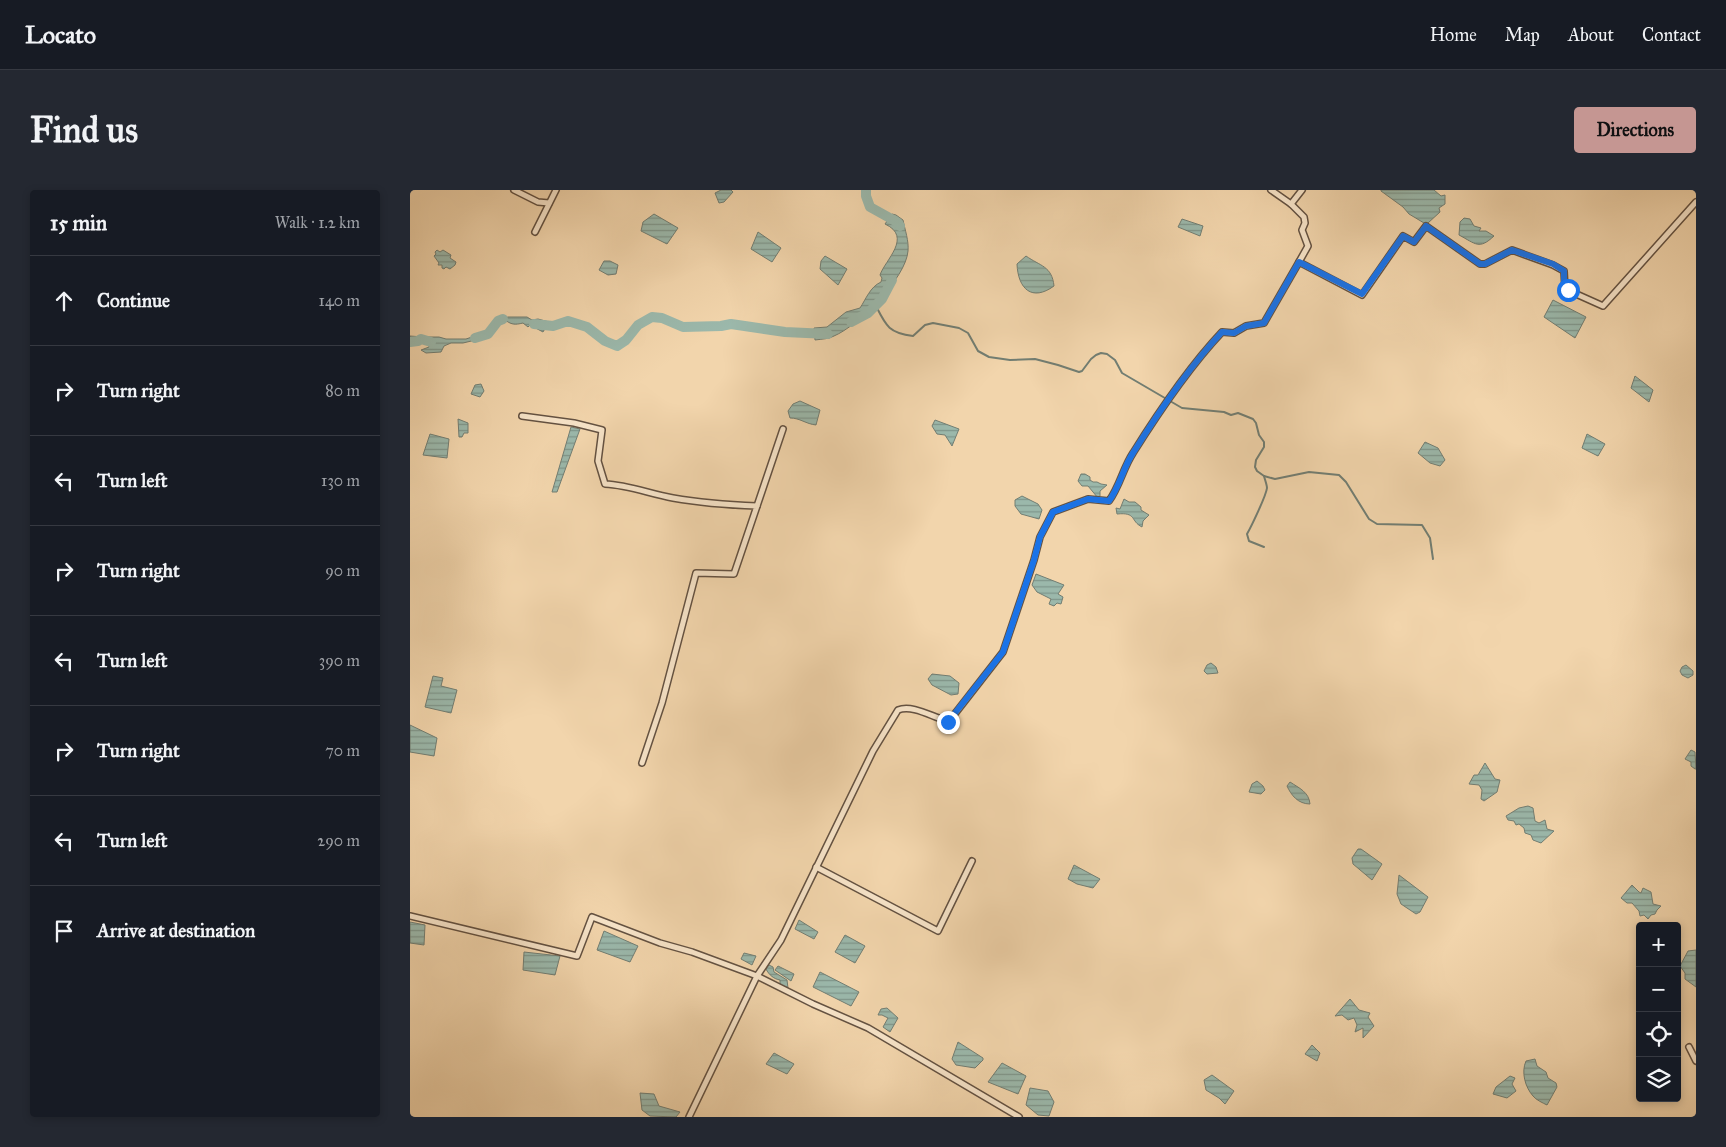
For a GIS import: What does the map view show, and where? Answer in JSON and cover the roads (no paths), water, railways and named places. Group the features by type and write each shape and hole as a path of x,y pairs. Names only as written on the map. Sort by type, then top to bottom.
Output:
{"street":[{"path":"514,190 538,202 550,203"},
{"path":"535,232 556,190"},
{"path":"689,1117 757,976 781,940 873,751 898,710 903,708 926,712 948,722 1003,652 1040,537 1053,512 1088,499 1109,501 1131,455 1210,344 1222,332 1234,333 1246,326 1264,323 1308,246 1303,234 1304,218 1291,204 1271,190"},
{"path":"1291,204 1302,190"},
{"path":"1299,262 1362,294 1403,236 1414,242 1426,226 1480,264 1485,264 1512,250 1553,264 1564,271 1565,289 1603,306 1696,202"},
{"path":"522,416 574,423 602,430 598,460 605,484 617,484 670,498 697,502 757,506"},
{"path":"642,762 662,703 696,574 734,574 783,429"},
{"path":"816,867 938,931 972,861"},
{"path":"410,916 577,956 592,917 660,943 692,952 757,976 813,1004 868,1028 1019,1117"},
{"path":"1689,1046 1696,1061"}],"waterway":[{"path":"866,190 870,207 897,222 900,226"},
{"path":"851,322 868,313 882,299 892,280"},
{"path":"876,306 889,327 898,333 913,336 925,325 933,323 959,328 968,333 978,351 989,357 1010,360 1035,359 1079,372 1096,355 1101,353 1107,354 1115,360 1122,373 1182,408 1224,412 1231,415 1238,413 1253,419 1264,442 1264,447 1256,460 1255,467 1257,471 1264,476 1275,479 1309,472 1339,475 1346,482 1369,519 1377,524 1422,525 1430,538 1433,559"},
{"path":"534,324 553,326 568,321 587,327 605,341 617,346 626,340 638,325 652,317 662,318 683,327 731,324 785,332 828,334"},
{"path":"475,338 488,334 498,321 503,319"},
{"path":"410,342 421,339 431,342"},
{"path":"1264,476 1267,487 1266,492 1247,534 1249,541 1264,547"}]}
